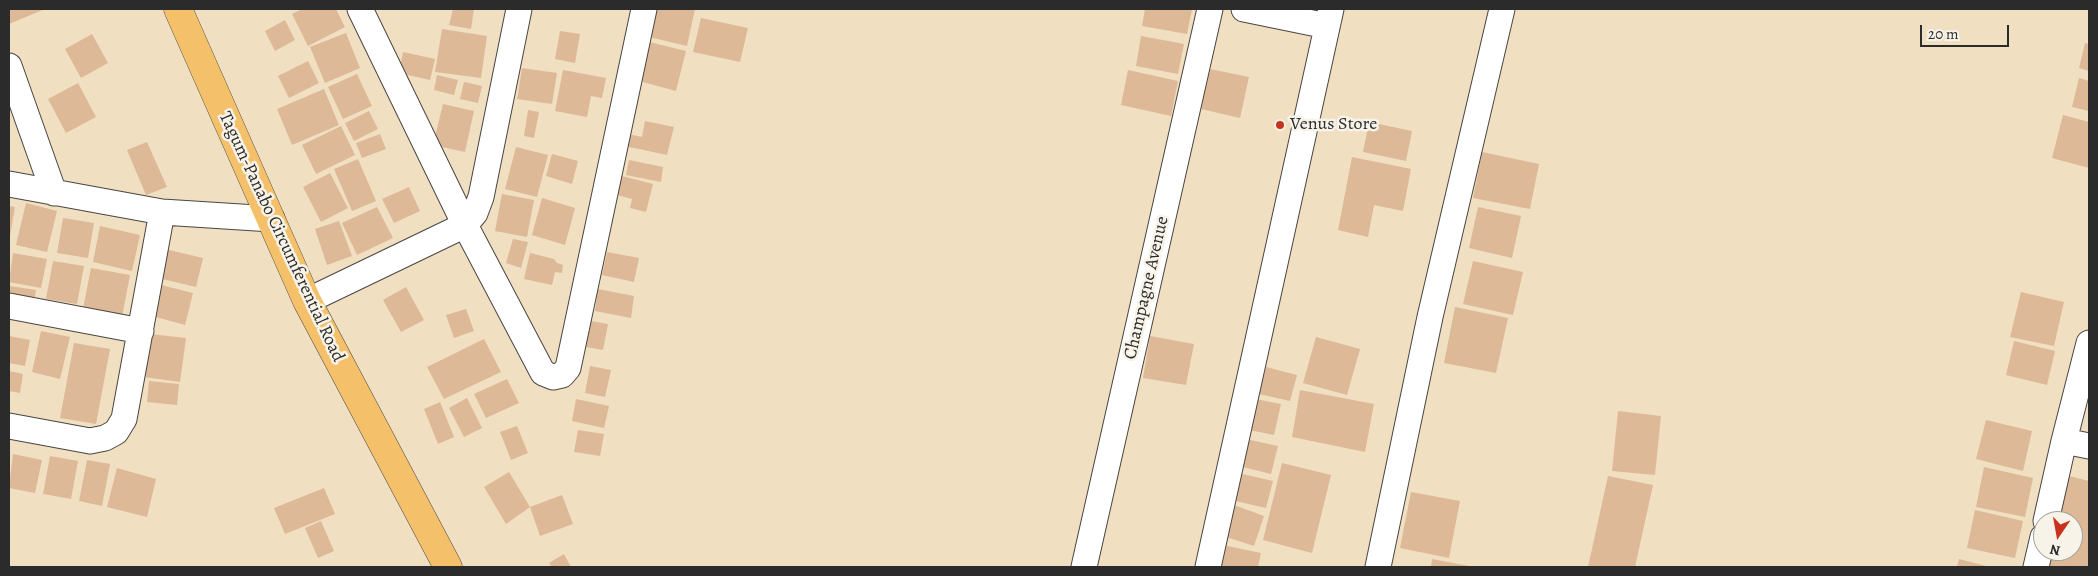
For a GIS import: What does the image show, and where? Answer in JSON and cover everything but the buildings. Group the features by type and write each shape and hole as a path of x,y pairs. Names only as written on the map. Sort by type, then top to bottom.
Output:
{"main road":[{"name":"Tagum-Panabo Circumferential Road","path":"178,9 307,301 448,567"}],"street":[{"path":"360,9 464,225 543,373 553,377 562,375 568,368 644,9"},
{"path":"307,301 464,225 475,212 481,197 520,9"},
{"name":"Champagne Avenue","path":"1084,567 1210,9"},
{"path":"1208,567 1329,17 1244,9"},
{"path":"1378,567 1430,317 1502,9"},
{"path":"9,66 54,193"},
{"path":"9,184 162,212 272,219"},
{"path":"9,426 90,441 105,438 116,432 124,419 162,212"},
{"path":"9,306 141,331"},
{"path":"2048,511 2089,342"},
{"path":"2064,441 2089,446"}],"place":[{"name":"Venus Store","path":"1280,125"}]}
